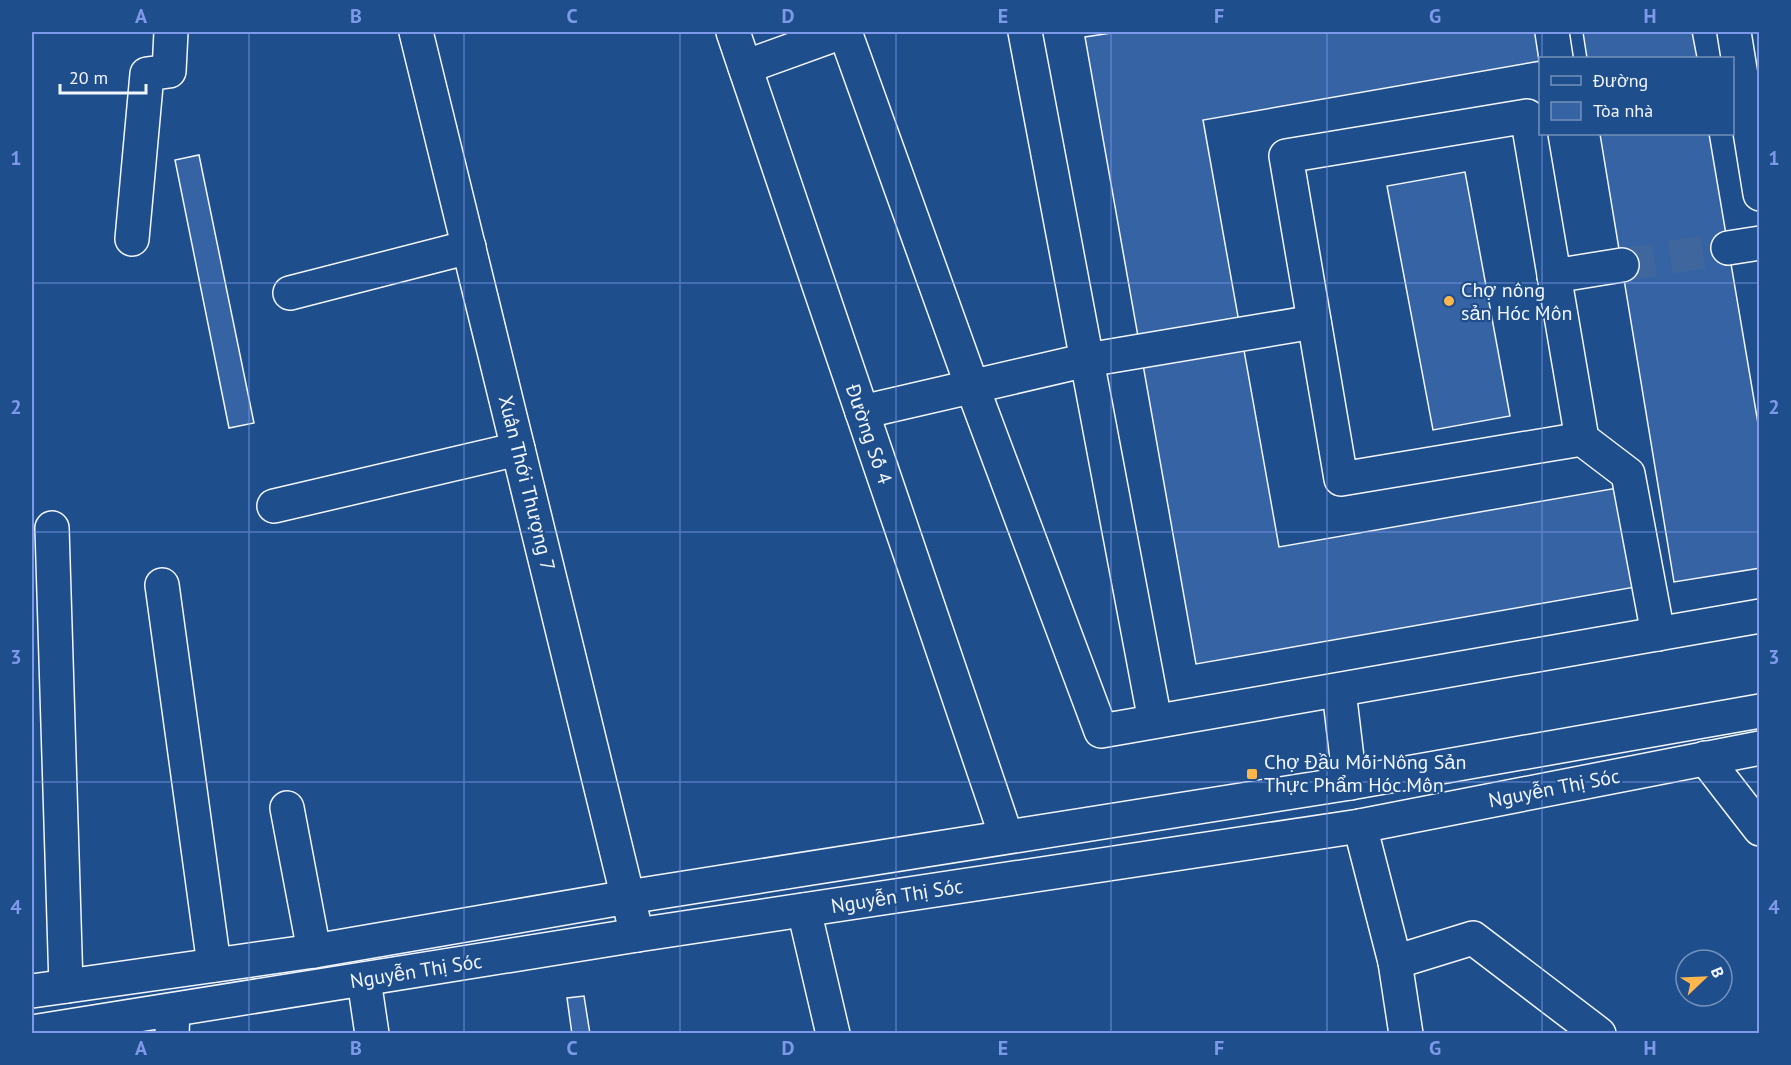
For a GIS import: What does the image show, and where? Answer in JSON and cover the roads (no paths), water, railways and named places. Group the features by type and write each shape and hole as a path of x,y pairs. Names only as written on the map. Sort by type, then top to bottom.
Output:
{"street":[{"path":"132,239 147,74 169,71 171,32"},
{"name":"Xuân Thới Thượng 7","path":"416,32 636,935"},
{"name":"Đường Số 4","path":"734,32 1006,836"},
{"path":"745,67 844,32 972,387 1101,731 1760,616"},
{"path":"1025,32 1155,721"},
{"path":"1552,32 1556,57"},
{"path":"1734,32 1760,194"},
{"path":"1582,439 1341,479 1286,156 1534,107 1554,276 1582,439 1628,474 1658,634"},
{"path":"290,293 469,247"},
{"path":"1554,276 1622,265"},
{"path":"862,412 1087,360 1314,322"},
{"path":"274,506 518,449"},
{"path":"52,528 66,986"},
{"path":"162,585 214,965"},
{"path":"1339,691 1350,783"},
{"name":"Nguyễn Thị Sóc","path":"32,991 315,951 628,897 1350,783 1760,711"},
{"name":"Nguyễn Thị Sóc","path":"32,1032 173,1022 364,980 636,935 1360,826 1760,748"},
{"path":"1705,758 1760,829"},
{"path":"286,808 315,951"},
{"path":"1360,826 1395,962 1406,1034"},
{"path":"804,910 833,1034"},
{"path":"1395,962 1473,938 1599,1034"},
{"path":"364,980 372,1034"}],"tunnel":[{"path":"1622,265 1728,248"}],"place":[{"name":"Chợ nông sản Hóc Môn","path":"1449,301"},
{"name":"Chợ Đầu Mối Nông Sản Thực Phẩm Hóc Môn","path":"1252,774"}]}
